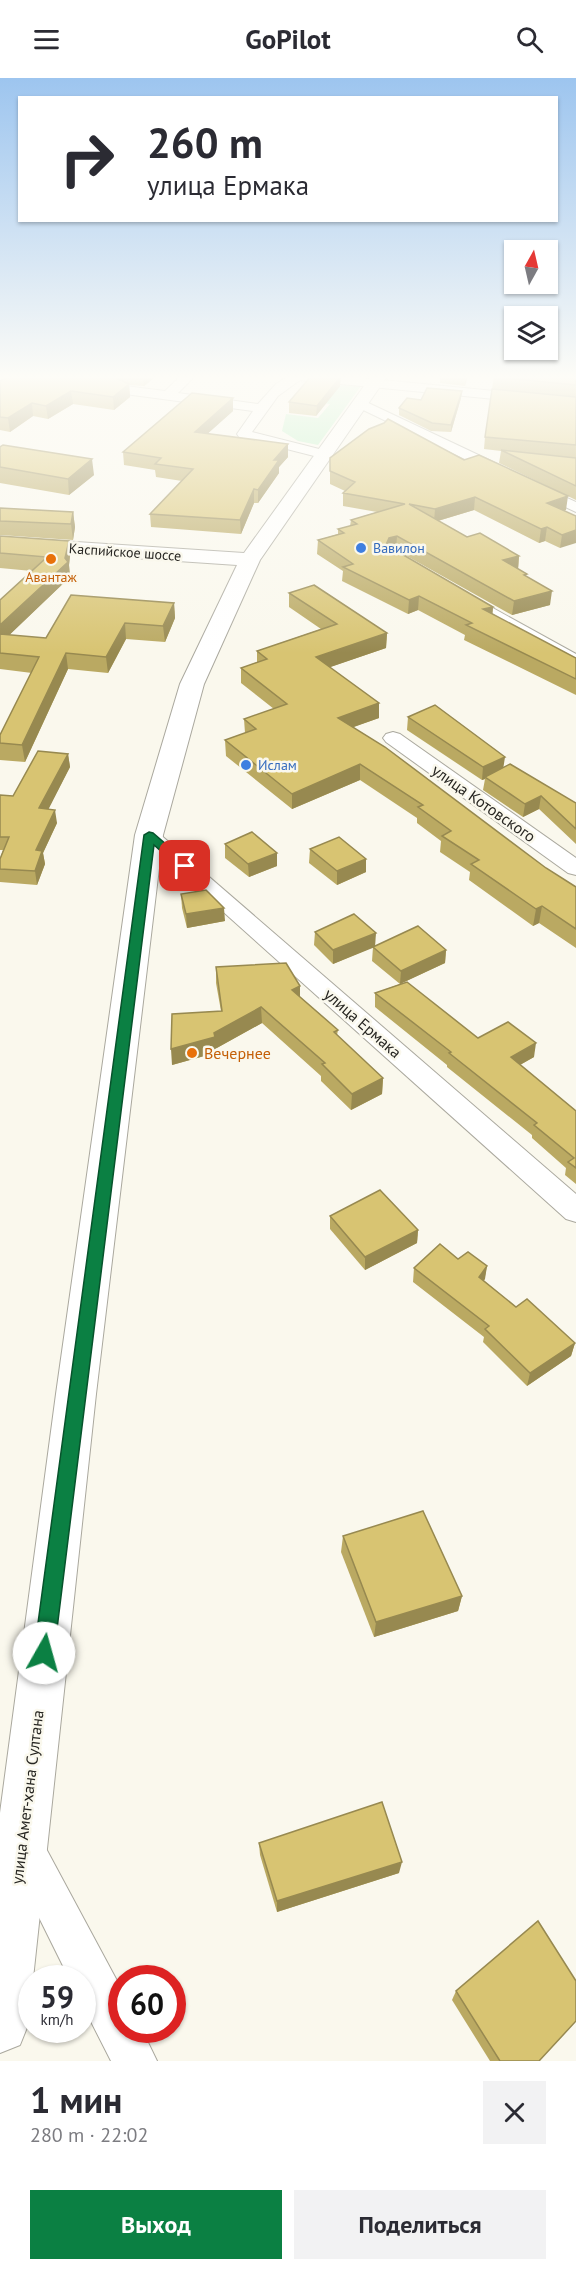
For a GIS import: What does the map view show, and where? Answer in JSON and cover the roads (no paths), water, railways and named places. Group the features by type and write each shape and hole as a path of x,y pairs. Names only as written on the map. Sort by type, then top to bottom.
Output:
{"main road":[{"name":"улица Амет-хана Султана","path":"0,2025 76,1394 149,835 192,684 250,560 317,468"},
{"name":"Каспийское шоссе","path":"0,543 250,560"}],"street":[{"path":"495,468 576,508"},
{"path":"445,586 576,661"},
{"name":"улица Котовского","path":"393,738 576,868"},
{"name":"улица Ермака","path":"149,835 576,1211"},
{"path":"21,1841 135,2061"}],"place":[{"name":"Вавилон","path":"361,548"},
{"name":"Авантаж","path":"51,559"},
{"name":"Ислам","path":"246,765"},
{"name":"Вечернее","path":"192,1053"}]}
